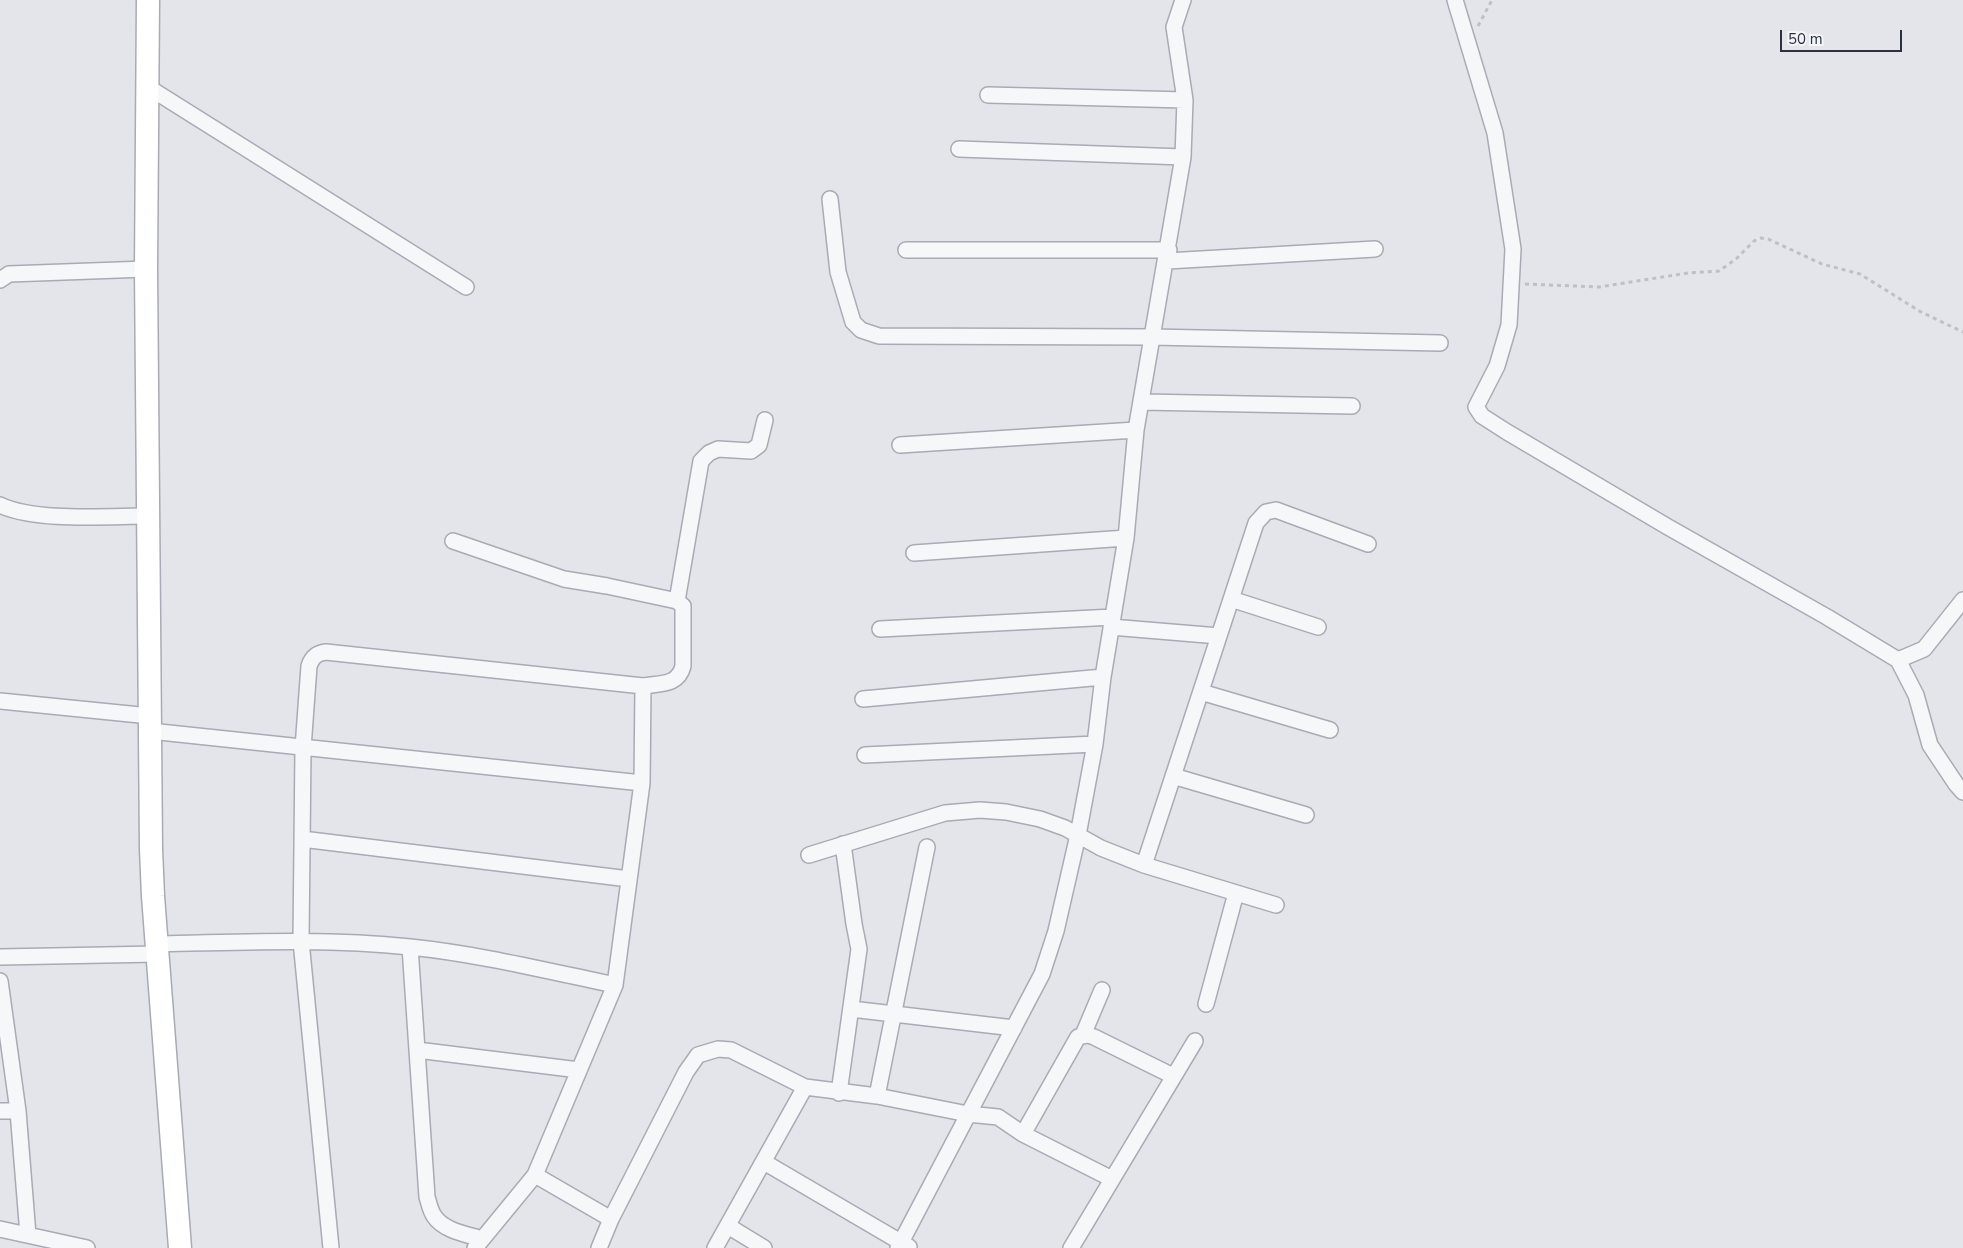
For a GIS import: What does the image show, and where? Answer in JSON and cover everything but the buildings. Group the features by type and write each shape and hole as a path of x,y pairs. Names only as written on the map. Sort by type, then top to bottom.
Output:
{"main road":[{"path":"148,0 146,269 152,859 180,1248"}],"street":[{"path":"764,1162 904,1246 968,1114 1045,965 1056,931 1078,835 1095,744 1103,677 1126,538 1136,430 1168,255 1183,157 1185,100 1174,27 1183,0"},
{"path":"1454,0 1495,133 1513,248 1509,325 1497,366 1476,407 1482,416 1668,527 1827,617 1898,660 1916,695 1930,745 1963,792"},
{"path":"148,87 466,287"},
{"path":"988,96 1185,100"},
{"path":"959,149 1183,157"},
{"path":"830,199 838,272 853,322 862,330 879,336 1152,337 1440,343"},
{"path":"906,250 1168,255 1375,249"},
{"path":"0,280 9,274 146,269"},
{"path":"1142,402 1352,406"},
{"path":"677,601 701,461 709,453 718,449 751,451 759,445 765,420"},
{"path":"900,445 1136,430"},
{"path":"0,505 13,511 47,515 148,516"},
{"path":"1144,864 1256,523 1266,512 1276,510 1368,544"},
{"path":"914,553 1126,538"},
{"path":"331,1248 301,941 303,748 309,666 312,659 319,653 326,652 643,686 675,681 681,675 683,666 683,606 677,601 564,579 452,541"},
{"path":"1231,599 1318,627"},
{"path":"1898,660 1924,649 1963,600"},
{"path":"880,629 1112,622 1219,636"},
{"path":"863,699 1103,677"},
{"path":"410,947 427,1197 433,1214 440,1223 479,1244 535,1175 615,985 642,783 643,686"},
{"path":"1201,692 1330,730"},
{"path":"0,701 303,748 642,783"},
{"path":"865,755 1095,744"},
{"path":"1173,776 1306,815"},
{"path":"809,855 945,813 980,810 1006,812 1040,820 1078,835 1101,848 1144,864 1276,905"},
{"path":"302,839 629,879"},
{"path":"839,1093 859,949 843,844"},
{"path":"877,1096 927,847"},
{"path":"1206,1004 1236,893"},
{"path":"0,957 301,941 410,947 482,958 615,985"},
{"path":"0,981 18,1111 28,1236"},
{"path":"1083,1035 1102,990"},
{"path":"851,1009 1014,1028"},
{"path":"1023,1134 1078,1036 1094,1037 1173,1076"},
{"path":"1071,1248 1195,1040"},
{"path":"599,1248 686,1072 698,1055 718,1049 731,1050 805,1087 839,1093 877,1096 998,1118 1023,1134 1112,1179"},
{"path":"417,1050 579,1070"},
{"path":"715,1248 805,1087"},
{"path":"0,1111 18,1111"},
{"path":"535,1175 612,1219"},
{"path":"728,1226 764,1248"},
{"path":"0,1229 87,1248"}],"path":[{"path":"1465,35 1480,25 1492,0"},
{"path":"1512,283 1599,287 1719,270 1736,259 1754,241 1761,238 1768,239 1822,264 1860,274 1921,312 1963,332"}]}
